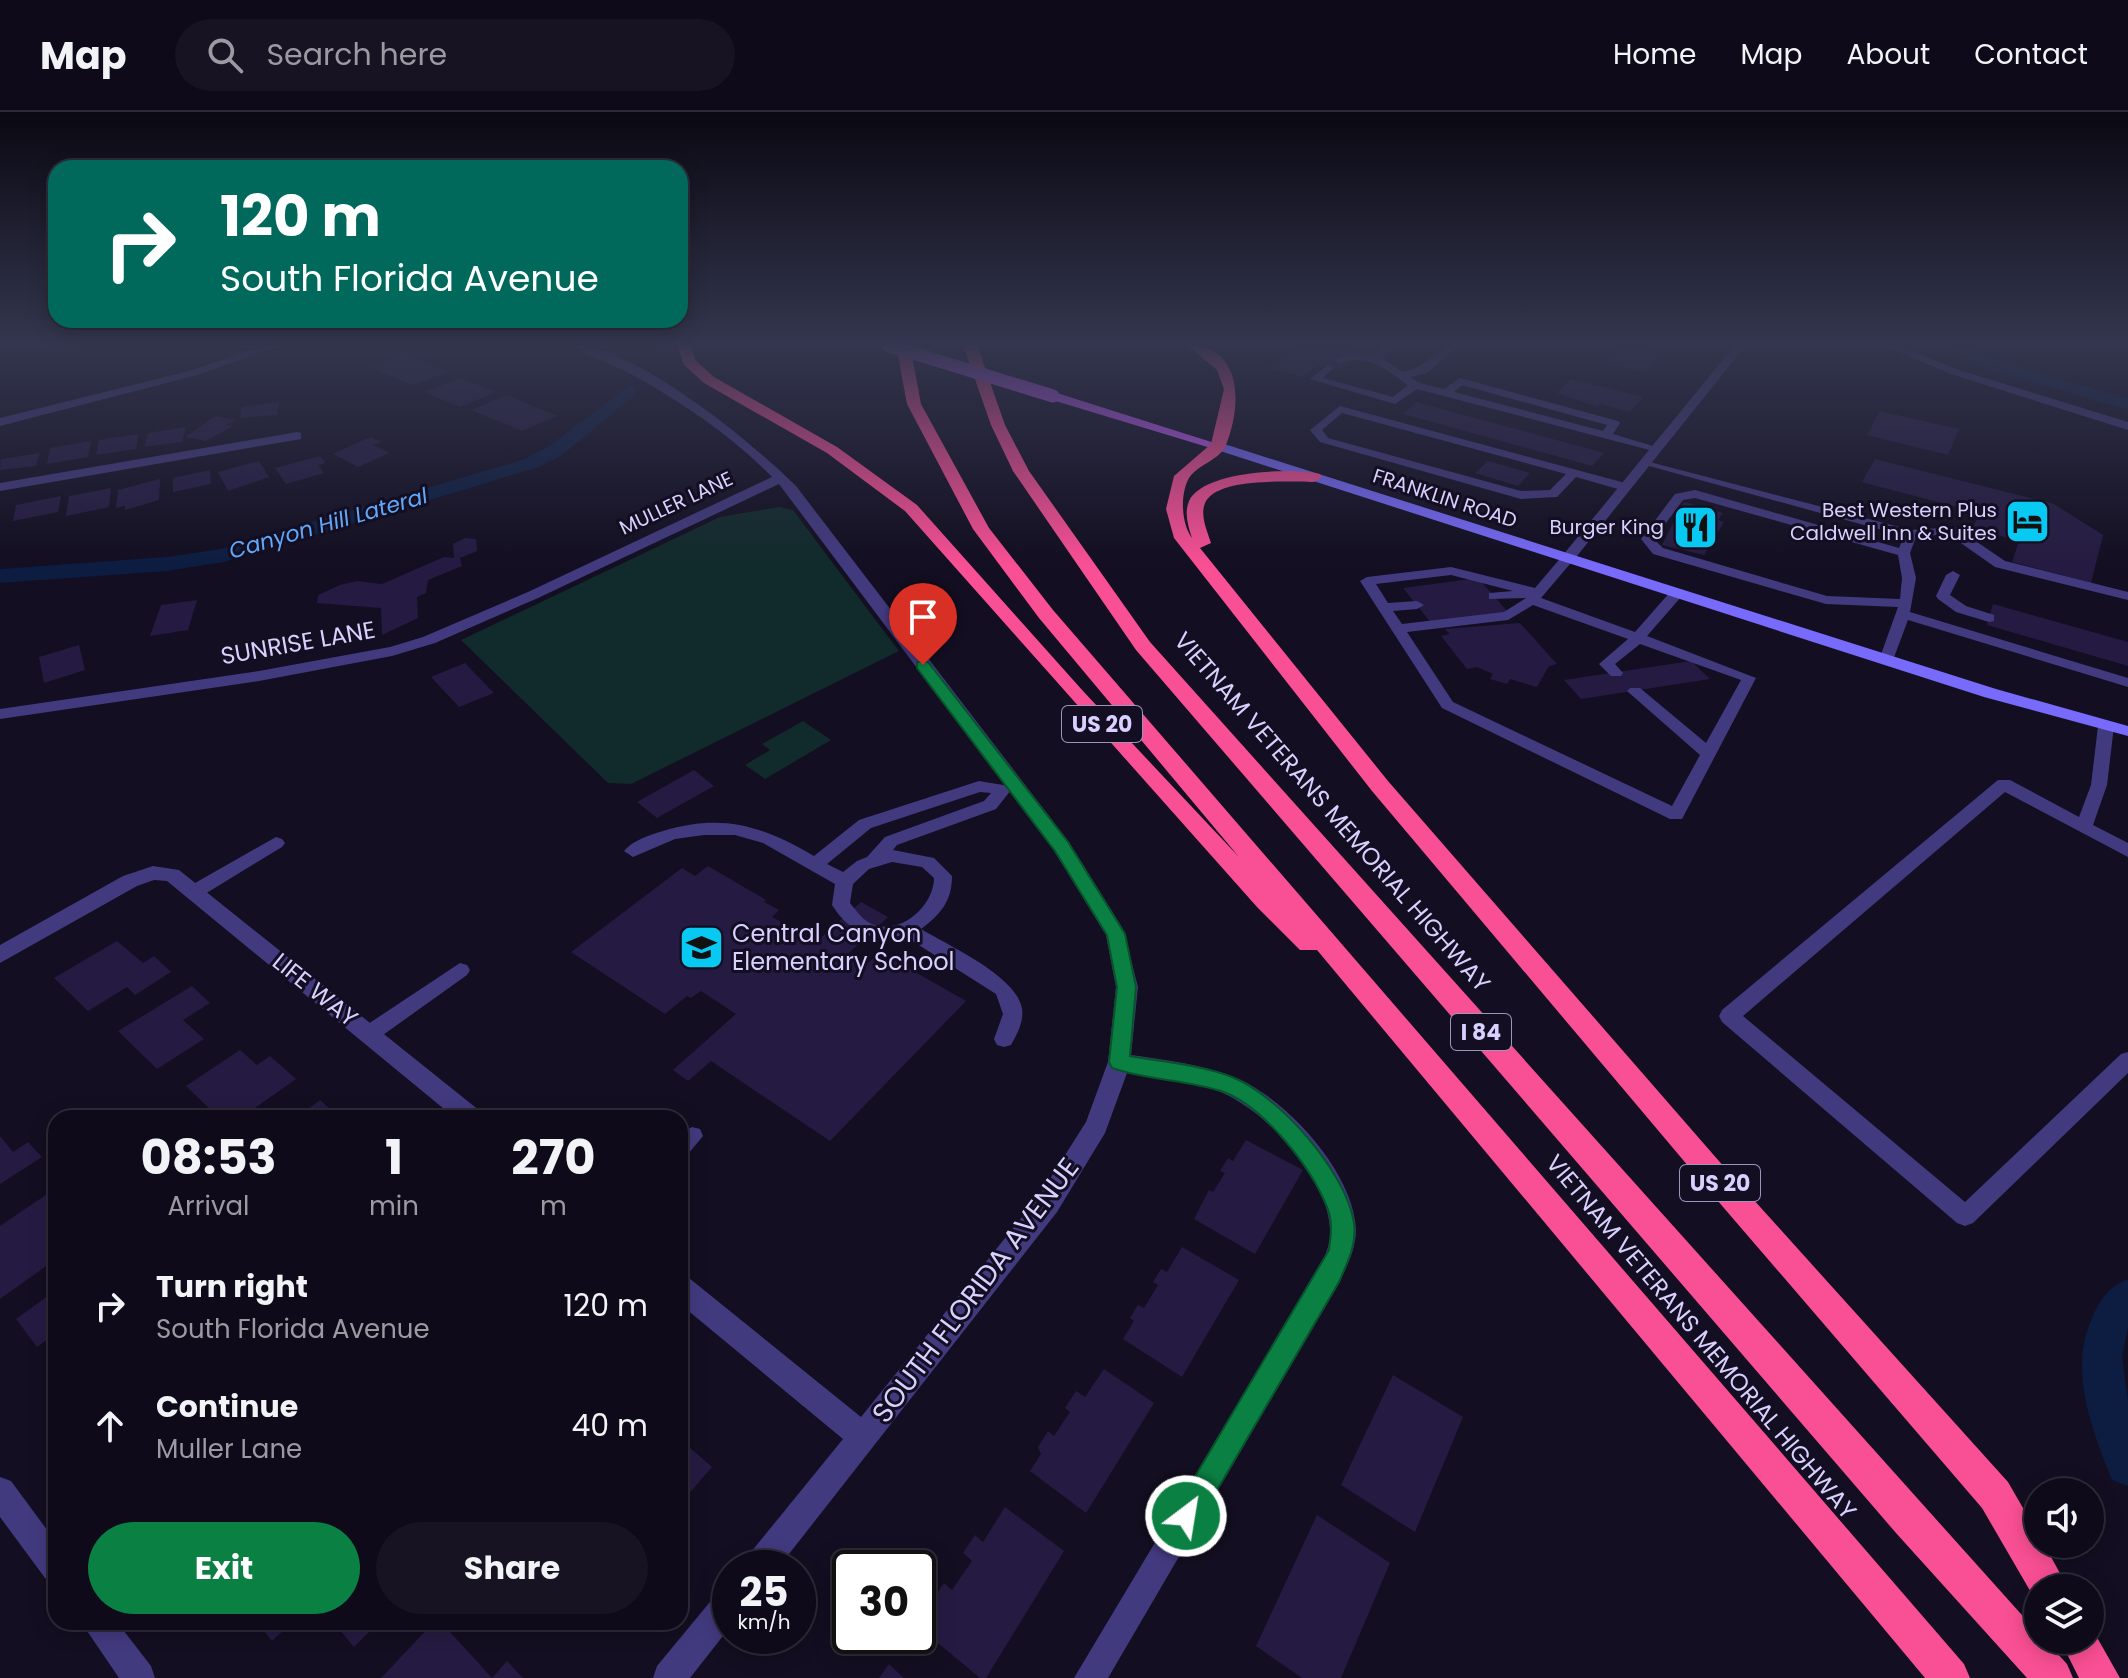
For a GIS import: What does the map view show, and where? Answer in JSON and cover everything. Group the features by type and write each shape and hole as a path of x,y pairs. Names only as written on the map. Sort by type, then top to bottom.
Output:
{"highway":[{"name":"US 20","path":"776,418 832,450 911,508 1266,901 1383,1014"},
{"name":"VIETNAM VETERANS MEMORIAL HIGHWAY","path":"922,418 981,529 1046,614 1950,1678"},
{"name":"VIETNAM VETERANS MEMORIAL HIGHWAY","path":"996,418 1021,471 1143,646 1898,1509 2053,1678"},
{"path":"1218,446 1224,418"},
{"name":"US 20","path":"1218,446 1182,476 1174,509 1180,534 1390,798 1715,1177 1995,1495 2041,1574"},
{"path":"1220,581 1194,525 1195,498 1224,483 1314,477"},
{"path":"2087,1654 2100,1678"}],"main road":[{"name":"FRANKLIN ROAD","path":"1126,418 1886,660 2128,731"}],"street":[{"name":"MULLER LANE","path":"705,418 742,444 781,478 1009,788 1062,847 1116,934"},
{"path":"1568,558 1682,418"},
{"path":"2103,418 2128,426"},
{"path":"0,487 297,436"},
{"name":"MULLER LANE","path":"590,569 781,478"},
{"name":"SUNRISE LANE","path":"0,714 259,676 392,651 473,623 590,569"},
{"name":"LIFE WAY","path":"0,955 130,881 153,873 172,875 462,1110"},
{"name":"SOUTH FLORIDA AVENUE","path":"772,1550 1048,1204 1097,1126 1119,1062 1127,987 1116,934"},
{"path":"1090,1678 1330,1274 1341,1250 1343,1226 1326,1182 1294,1134 1252,1097 1227,1084 1119,1062"},
{"path":"688,1294 863,1437"},
{"path":"0,1492 48,1556"},
{"path":"669,1678 712,1624"},
{"path":"103,1630 139,1678"}],"lane":[{"path":"1330,418 1316,430 1324,440 1438,474 1532,496 1553,494 1574,473"},
{"path":"1373,418 1625,487"},
{"path":"1543,418 1657,449"},
{"path":"1596,418 1614,423 1607,435"},
{"path":"1646,462 1911,534 1951,530 2000,564 2128,596"},
{"path":"1904,553 1695,494 1679,497 1647,539 1658,551 1826,600 1904,609 2128,683"},
{"path":"1886,660 1904,609 1909,563 1904,553 1911,534"},
{"path":"1398,629 1508,616 1535,597 1568,558"},
{"path":"1451,571 1535,597 1749,678 1676,815 1447,705 1384,608 1367,581 1451,571"},
{"path":"1953,575 1943,596 1948,603 1989,618"},
{"path":"1616,673 1606,664 1638,638 1676,594"},
{"path":"1494,596 1535,597"},
{"path":"1384,608 1417,605"},
{"path":"1635,691 1709,754"},
{"path":"2085,825 2099,785 2106,726"},
{"path":"2128,851 2085,825 2004,784 1729,1016 1965,1216 2128,1060"},
{"path":"813,866 865,824 979,786 1009,788"},
{"path":"875,859 891,841 990,805 1009,788"},
{"path":"633,851 674,833 707,830 752,832 844,881"},
{"path":"194,892 276,843"},
{"path":"908,856 935,868 942,878 942,902 934,913 906,928 889,931 858,924 841,905 844,881 875,859 908,856"},
{"path":"906,928 1003,989 1012,1003 1014,1016 1004,1039"},
{"path":"369,1034 460,970"}],"green space":[{"path":"779,507 793,510 899,651 631,784 608,783 461,640 720,517"},
{"path":"803,721 831,740 765,779 745,765 770,750 762,744"}],"building":[{"path":"212,418 236,420 226,425 233,426 206,441 185,437"},
{"path":"491,418 552,418 522,431"},
{"path":"1418,418 1475,418 1604,453 1592,466"},
{"path":"1876,418 1911,418 1959,429 1948,455 1867,435"},
{"path":"186,427 182,442 144,447 148,433"},
{"path":"138,434 136,449 96,455 99,440"},
{"path":"370,437 381,442 373,445 390,453 358,467 333,454"},
{"path":"91,441 88,457 47,464 50,448"},
{"path":"40,453 36,466 0,470 1,459"},
{"path":"320,456 326,463 318,465 324,473 286,484 275,468"},
{"name":"Best Western Plus Caldwell Inn & Suites","path":"1875,459 2054,504 2103,535 2091,583 2012,562 2019,541 1973,528 1979,513 1862,482"},
{"path":"259,461 269,477 228,491 218,472"},
{"path":"1488,461 1530,473 1518,486 1475,473"},
{"path":"210,470 211,484 173,492 173,478"},
{"path":"160,479 159,500 125,510 125,506 116,508 118,490"},
{"path":"111,488 109,507 66,516 69,496"},
{"path":"61,496 58,512 13,521 16,505"},
{"name":"Burger King","path":"1684,502 1723,513 1718,520 1724,522 1704,555 1662,545"},
{"path":"465,538 476,539 477,551 460,558 462,566 428,580 426,593 417,597 418,618 382,635 381,608 317,603 318,595 340,585 357,581 382,584 444,557 454,558 453,544"},
{"path":"1478,578 1508,612 1431,623 1403,588"},
{"path":"197,600 188,630 150,636 161,605"},
{"path":"1993,604 2128,642 2128,666 1987,625"},
{"path":"1520,623 1557,664 1549,666 1537,687 1510,679 1507,684 1490,679 1493,674 1477,667 1467,669 1441,636 1450,634 1445,629"},
{"path":"79,645 85,670 44,683 39,657"},
{"path":"1691,661 1710,679 1581,699 1564,680"},
{"path":"465,663 494,693 459,707 431,677"},
{"path":"694,770 714,786 657,818 637,802"},
{"path":"708,866 766,900 764,902 779,910 772,917 816,942 861,902 888,917 849,953 867,964 880,952 966,1001 830,1141 711,1061 688,1081 673,1070 736,1014 701,991 691,998 687,996 665,1014 571,952 682,868 695,876"},
{"path":"117,941 143,963 154,956 171,972 135,995 127,987 88,1011 54,978"},
{"path":"192,986 210,1003 183,1020 204,1039 157,1069 118,1031"},
{"path":"240,1050 257,1065 270,1056 296,1079 252,1110 211,1110 186,1086"},
{"path":"320,1100 331,1110 307,1110"},
{"path":"0,1136 13,1152 28,1142 42,1157 0,1184"},
{"path":"1246,1140 1303,1170 1255,1254 1194,1219 1209,1190 1213,1192 1225,1173 1220,1171 1228,1158 1233,1161"},
{"path":"48,1193 48,1265 0,1299 0,1226"},
{"path":"1182,1247 1239,1280 1182,1377 1123,1339 1134,1321 1130,1318 1138,1305 1144,1308 1158,1285 1153,1282 1161,1269 1167,1272"},
{"path":"48,1296 48,1339 37,1347 16,1319"},
{"path":"1104,1369 1154,1403 1086,1513 1030,1471 1041,1454 1038,1447 1048,1431 1054,1436 1070,1412 1065,1408 1076,1391 1085,1397"},
{"path":"1393,1375 1463,1417 1415,1532 1341,1485"},
{"path":"688,1446 712,1467 688,1495"},
{"path":"1005,1507 1064,1551 986,1678 980,1678 936,1641 936,1594 944,1583 952,1590 972,1561 963,1553 975,1535 983,1542"},
{"path":"1317,1515 1390,1563 1341,1678 1302,1678 1256,1646"},
{"path":"263,1630 284,1630 272,1641"},
{"path":"340,1630 371,1630 354,1647"},
{"path":"426,1630 448,1630 492,1678 381,1678"},
{"path":"507,1661 523,1678 492,1678"},
{"path":"889,1664 904,1678 879,1678"}],"waterway":[{"name":"Canyon Hill Lateral","path":"0,576 167,564 224,555 532,463 555,451 596,418"},
{"path":"2128,1298 2113,1315 2105,1334 2102,1356 2102,1378 2107,1400 2128,1464"}],"place":[{"name":"Best Western Plus Caldwell Inn & Suites","path":"2028,521"},
{"name":"Burger King","path":"1695,527"},
{"name":"Central Canyon Elementary School","path":"701,948"}],"route":[{"path":"923,665 1062,847 1116,934 1127,987 1119,1062 1227,1084 1252,1097 1294,1134 1338,1204 1343,1226 1341,1250 1330,1274 1186,1516"}]}
